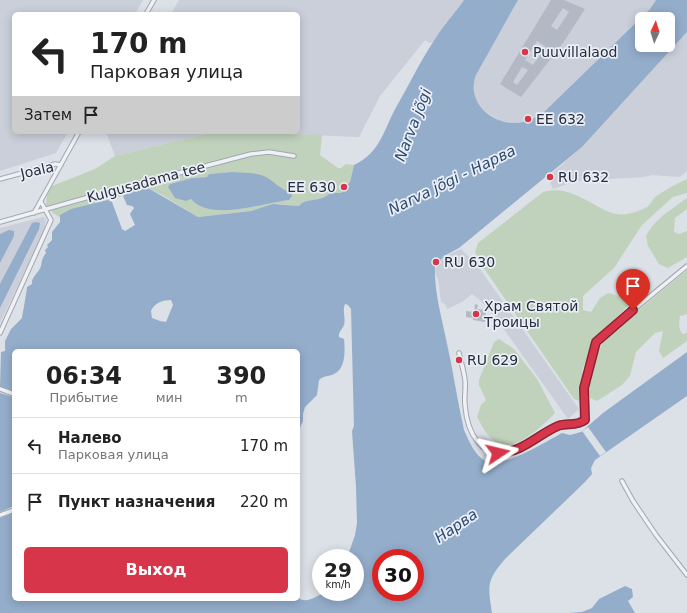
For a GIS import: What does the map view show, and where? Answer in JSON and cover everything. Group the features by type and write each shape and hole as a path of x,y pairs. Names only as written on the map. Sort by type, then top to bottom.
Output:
{"street":[{"path":"147,12 154,0"},
{"name":"Joala","path":"0,179 55,164 61,165 78,134"},
{"name":"Kulgusadama tee","path":"0,222 252,154 269,152 294,156"},
{"path":"33,213 41,202 61,165"},
{"path":"0,333 51,220 41,202"},
{"path":"460,353 465,379 465,409 475,440 482,447 490,451 502,453 513,451 558,426 576,424 585,420 584,388 596,342 687,266"},
{"path":"0,389 12,393"},
{"path":"622,481 633,501 659,540 687,575"},
{"path":"0,515 12,511"}],"shaded area":[{"path":"0,0 143,0 136,12 12,12 12,134 67,134 56,153 0,171"},
{"path":"179,0 464,0 433,42 429,43 425,40 380,96 359,137 287,134 300,134 300,12 172,12"},
{"path":"518,0 656,0 647,12 635,12 635,24 543,113 530,121 514,123 500,121 484,111 475,99 473,85 476,75"},
{"path":"687,32 687,171 680,177 652,175 644,177 576,181 553,189 548,177 582,147 669,52 675,52 675,45"},
{"path":"107,134 207,134 115,156"},
{"path":"43,217 46,219 44,231 0,323 0,228"},
{"path":"461,249 477,265 579,409 568,419 493,314 480,300 472,294 462,302 447,309 445,304 441,302 438,279 435,272 436,266 443,257"}],"green space":[{"path":"207,134 322,135 320,155 338,168 341,168 346,164 354,165 350,182 341,193 330,193 322,198 303,203 300,206 279,204 251,211 198,217 162,195 148,188 143,188 135,189 123,196 70,210 59,217 53,213 46,205 47,195 52,186 95,169 115,156","holes":["232,172 291,193 289,200 238,209 211,209 200,206 191,199 188,200 169,189 170,184 192,178 207,177 209,174"]},
{"path":"687,179 687,193 673,197 642,225 614,268 583,296 583,310 591,312 600,298 608,293 627,298 628,306 596,337 583,368 579,401 574,399 483,267 475,252 478,243 543,192 555,190 567,192 608,211 617,214 627,214 647,207 655,197"},
{"path":"687,198 687,209 675,218 674,232 679,234 687,231 687,257 668,268 659,264 648,246 646,236 649,230 659,219"},
{"path":"687,270 687,314 680,316 679,323 681,332 683,334 687,333 687,341 663,358 659,351 663,331 655,333 636,352 630,376 622,385 597,401 590,398 589,383 592,367 606,337"},
{"path":"499,339 514,349 537,379 555,413 532,434 511,445 500,444 492,439 477,417 481,405 486,400 479,385 479,380 494,342"}],"water":[{"path":"464,0 518,0 476,75 474,84 474,93 477,101 488,114 496,119 514,123 529,120 543,113 635,24 635,52 669,52 582,147 459,248 444,256 435,266 438,303 464,430 472,447 478,455 485,461 492,463 502,462 535,448 562,433 570,435 581,432 603,413 687,352 687,396 595,460 591,468 592,474 585,482 505,559 491,579 489,590 492,613 0,613 0,518 12,513 12,601 300,601 300,599 312,599 312,601 364,601 364,549 350,549 357,523 352,431 354,426 351,309 348,305 345,304 344,307 344,325 339,335 339,337 344,339 343,364 338,372 323,377 319,380 317,395 305,407 303,421 300,428 300,349 12,349 12,392 0,387 1,352 5,351 5,341 11,329 22,318 27,287 32,284 33,279 40,268 46,253 45,250 48,247 47,245 52,240 52,232 60,222 60,215 71,209 108,200 112,202 122,229 125,231 135,225 130,214 134,208 127,205 123,196 135,189 148,188 198,217 251,211 273,204 299,206 302,203 322,198 330,193 341,193 350,182 354,165 363,160 377,146 393,113 438,34","holes":["171,300 173,305 166,322 152,318 152,308 159,302"]},
{"path":"656,0 687,0 687,32 675,45 675,12 647,12"},
{"path":"232,172 252,173 264,176 291,193 292,196 289,200 252,207 224,210 200,206 191,199 186,201 175,198 168,187 170,184 192,178 207,177 209,174"},
{"path":"32,223 40,223 39,229 0,308 0,284"},
{"path":"9,230 14,231 14,236 0,263 0,234"},
{"path":"0,393 12,396 12,507 0,512"},
{"path":"625,586 632,589 633,597 628,601 635,613 568,613 582,612 592,608 599,599"}],"pier":[{"path":"588,427 606,452 600,456 582,431"}],"building":[{"path":"551,0 564,0 585,9 563,43 521,97 500,84","holes":["563,8 569,12 557,30 551,26","537,41 546,47 533,65 525,60","522,67 528,70 517,85 513,82"]},
{"name":"Храм Святой Троицы","path":"475,304 478,305 477,309 486,310 485,322 466,317 466,311 474,312"}],"place":[{"name":"Puuvillalaod","path":"525,52"},
{"name":"EE 632","path":"528,119"},
{"name":"RU 632","path":"550,177"},
{"name":"EE 630","path":"344,187"},
{"name":"RU 630","path":"436,262"},
{"name":"Храм Святой Троицы","path":"476,314"},
{"name":"RU 629","path":"459,360"}],"route":[{"path":"498,453 513,451 520,448 558,426 576,424 585,420 584,388 596,342 633,310"}],"water label":[{"name":"Narva jõgi","path":"413,125"},
{"name":"Narva jõgi - Нарва","path":"452,180"},
{"name":"Нарва","path":"456,526"}]}
